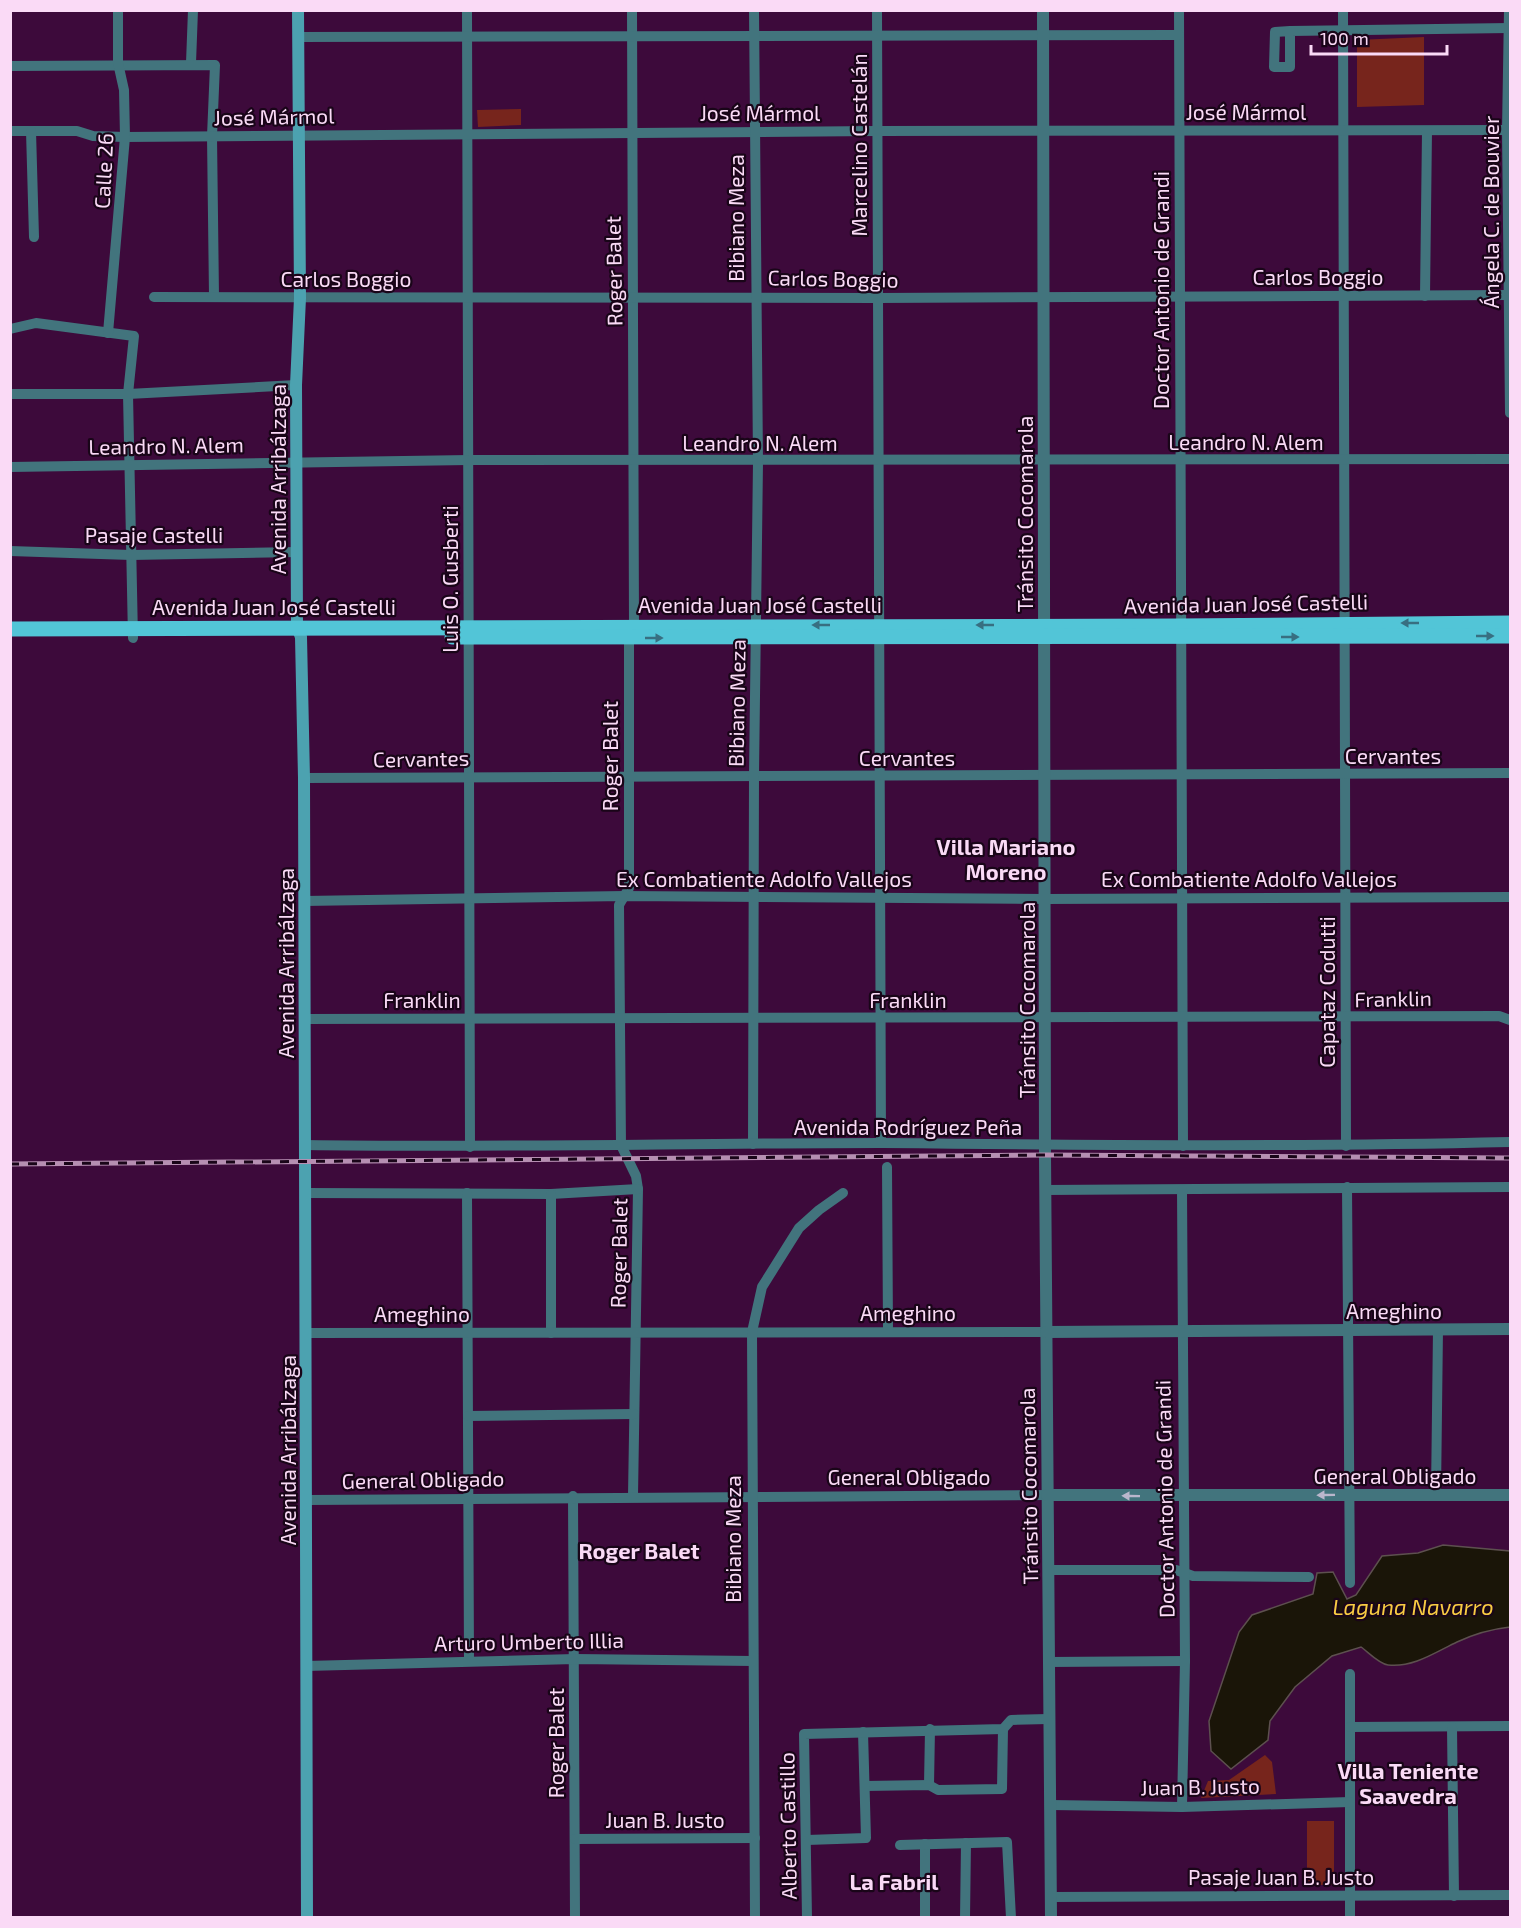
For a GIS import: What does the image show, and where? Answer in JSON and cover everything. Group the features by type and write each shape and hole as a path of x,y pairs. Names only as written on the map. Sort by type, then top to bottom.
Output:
{"main road":[{"name":"Avenida Arribálzaga","path":"298,10 297,135 300,298 296,462 304,778 307,1917"},
{"name":"Avenida Juan José Castelli","path":"10,638 134,633 468,631 1181,632 1346,630 1510,623"},
{"name":"Avenida Juan José Castelli","path":"10,629 134,633"},
{"name":"Avenida Juan José Castelli","path":"1346,630 1510,636"}],"street":[{"name":"Calle 26","path":"108,333 125,137 124,90 118,63 118,10"},
{"path":"191,63 193,10"},
{"name":"Luis O. Gusberti","path":"467,10 470,1147"},
{"name":"Roger Balet","path":"632,10 633,462 628,888 619,905 618,1018 621,1145 636,1176 638,1189 633,1496"},
{"name":"Bibiano Meza","path":"753,1144 758,462 754,10"},
{"name":"Marcelino Castelán","path":"877,10 881,1143"},
{"name":"Tránsito Cocomarola","path":"1043,10 1045,1190 1049,1570 1048,1719 1052,1917"},
{"name":"Doctor Antonio de Grandi","path":"1179,10 1183,1146"},
{"name":"Capataz Codutti","path":"1343,10 1346,1146"},
{"name":"Ángela C. de Bouvier","path":"1509,10 1510,414"},
{"path":"1290,31 1510,28"},
{"path":"298,37 1179,35"},
{"path":"10,66 118,63 215,65 212,136 214,296"},
{"name":"José Mármol","path":"10,131 77,131 93,136 125,137 467,132 1509,130"},
{"path":"31,131 34,237"},
{"path":"1425,296 1427,131"},
{"name":"Carlos Boggio","path":"154,297 1510,296"},
{"path":"10,329 36,323 134,336 128,394 134,633"},
{"path":"10,394 128,394 297,385"},
{"name":"Leandro N. Alem","path":"10,467 469,460 758,462 1044,459 1510,459"},
{"name":"Pasaje Castelli","path":"10,551 131,555 297,552"},
{"name":"Cervantes","path":"304,778 629,775 1045,777 1183,774 1510,773"},
{"name":"Ex Combatiente Adolfo Vallejos","path":"304,901 624,896 1045,899 1182,896 1510,897"},
{"name":"Franklin","path":"304,1019 754,1020 1499,1016 1510,1020"},
{"name":"Avenida Rodríguez Peña","path":"305,1145 470,1147 881,1143 1045,1146 1346,1146 1510,1142"},
{"path":"887,1167 888,1331"},
{"path":"1347,1187 1350,1583"},
{"path":"1045,1190 1510,1187"},
{"path":"305,1193 551,1194 638,1189"},
{"name":"Doctor Antonio de Grandi","path":"1182,1190 1185,1573 1182,1807"},
{"path":"467,1193 469,1660"},
{"name":"Bibiano Meza","path":"755,1917 751,1496 752,1332 762,1287 800,1228 819,1210 843,1193"},
{"path":"551,1194 551,1333"},
{"path":"1436,1493 1438,1329"},
{"name":"Ameghino","path":"306,1333 1510,1329"},
{"path":"468,1416 634,1414"},
{"name":"General Obligado","path":"307,1500 573,1496 1510,1494"},
{"name":"Roger Balet","path":"573,1496 575,1917"},
{"path":"1049,1570 1176,1570 1193,1576 1309,1576"},
{"name":"Arturo Umberto Illia","path":"306,1666 469,1660 753,1661"},
{"path":"1049,1662 1185,1662"},
{"path":"1350,1674 1350,1917"},
{"path":"865,1786 929,1785 938,1790 1002,1788 1003,1729 1011,1720 1048,1719"},
{"path":"1350,1727 1510,1726"},
{"path":"1452,1727 1454,1896"},
{"path":"929,1785 930,1729"},
{"path":"807,1840 866,1838 862,1732 1003,1729"},
{"name":"Alberto Castillo","path":"807,1917 804,1734 862,1732"},
{"name":"Juan B. Justo","path":"1051,1806 1182,1807 1350,1802"},
{"name":"Juan B. Justo","path":"574,1839 755,1838"},
{"path":"900,1845 1007,1842 1011,1917"},
{"path":"965,1917 966,1843"},
{"path":"925,1844 925,1917"},
{"name":"Pasaje Juan B. Justo","path":"1051,1897 1510,1895"}],"shaded area":[{"path":"1424,37 1424,105 1357,107 1357,40"},
{"path":"521,109 521,125 478,127 477,110"},
{"path":"1265,1755 1272,1762 1276,1794 1201,1798 1208,1781 1229,1780"},
{"path":"1307,1821 1334,1821 1334,1885 1307,1885"}],"water":[{"name":"Laguna Navarro","path":"1443,1545 1510,1551 1510,1627 1470,1637 1406,1664 1385,1664 1361,1647 1332,1656 1295,1687 1270,1721 1268,1740 1231,1769 1211,1751 1209,1721 1239,1632 1252,1615 1313,1594 1317,1573 1333,1572 1347,1599 1356,1595 1382,1556 1418,1553"}],"railway":[{"path":"10,1164 1045,1155 1510,1158"}],"district":[{"name":"Villa Mariano Moreno","path":"1006,858"},
{"name":"Roger Balet","path":"639,1550"},
{"name":"Villa Teniente Saavedra","path":"1408,1782"},
{"name":"La Fabril","path":"894,1881"}]}
